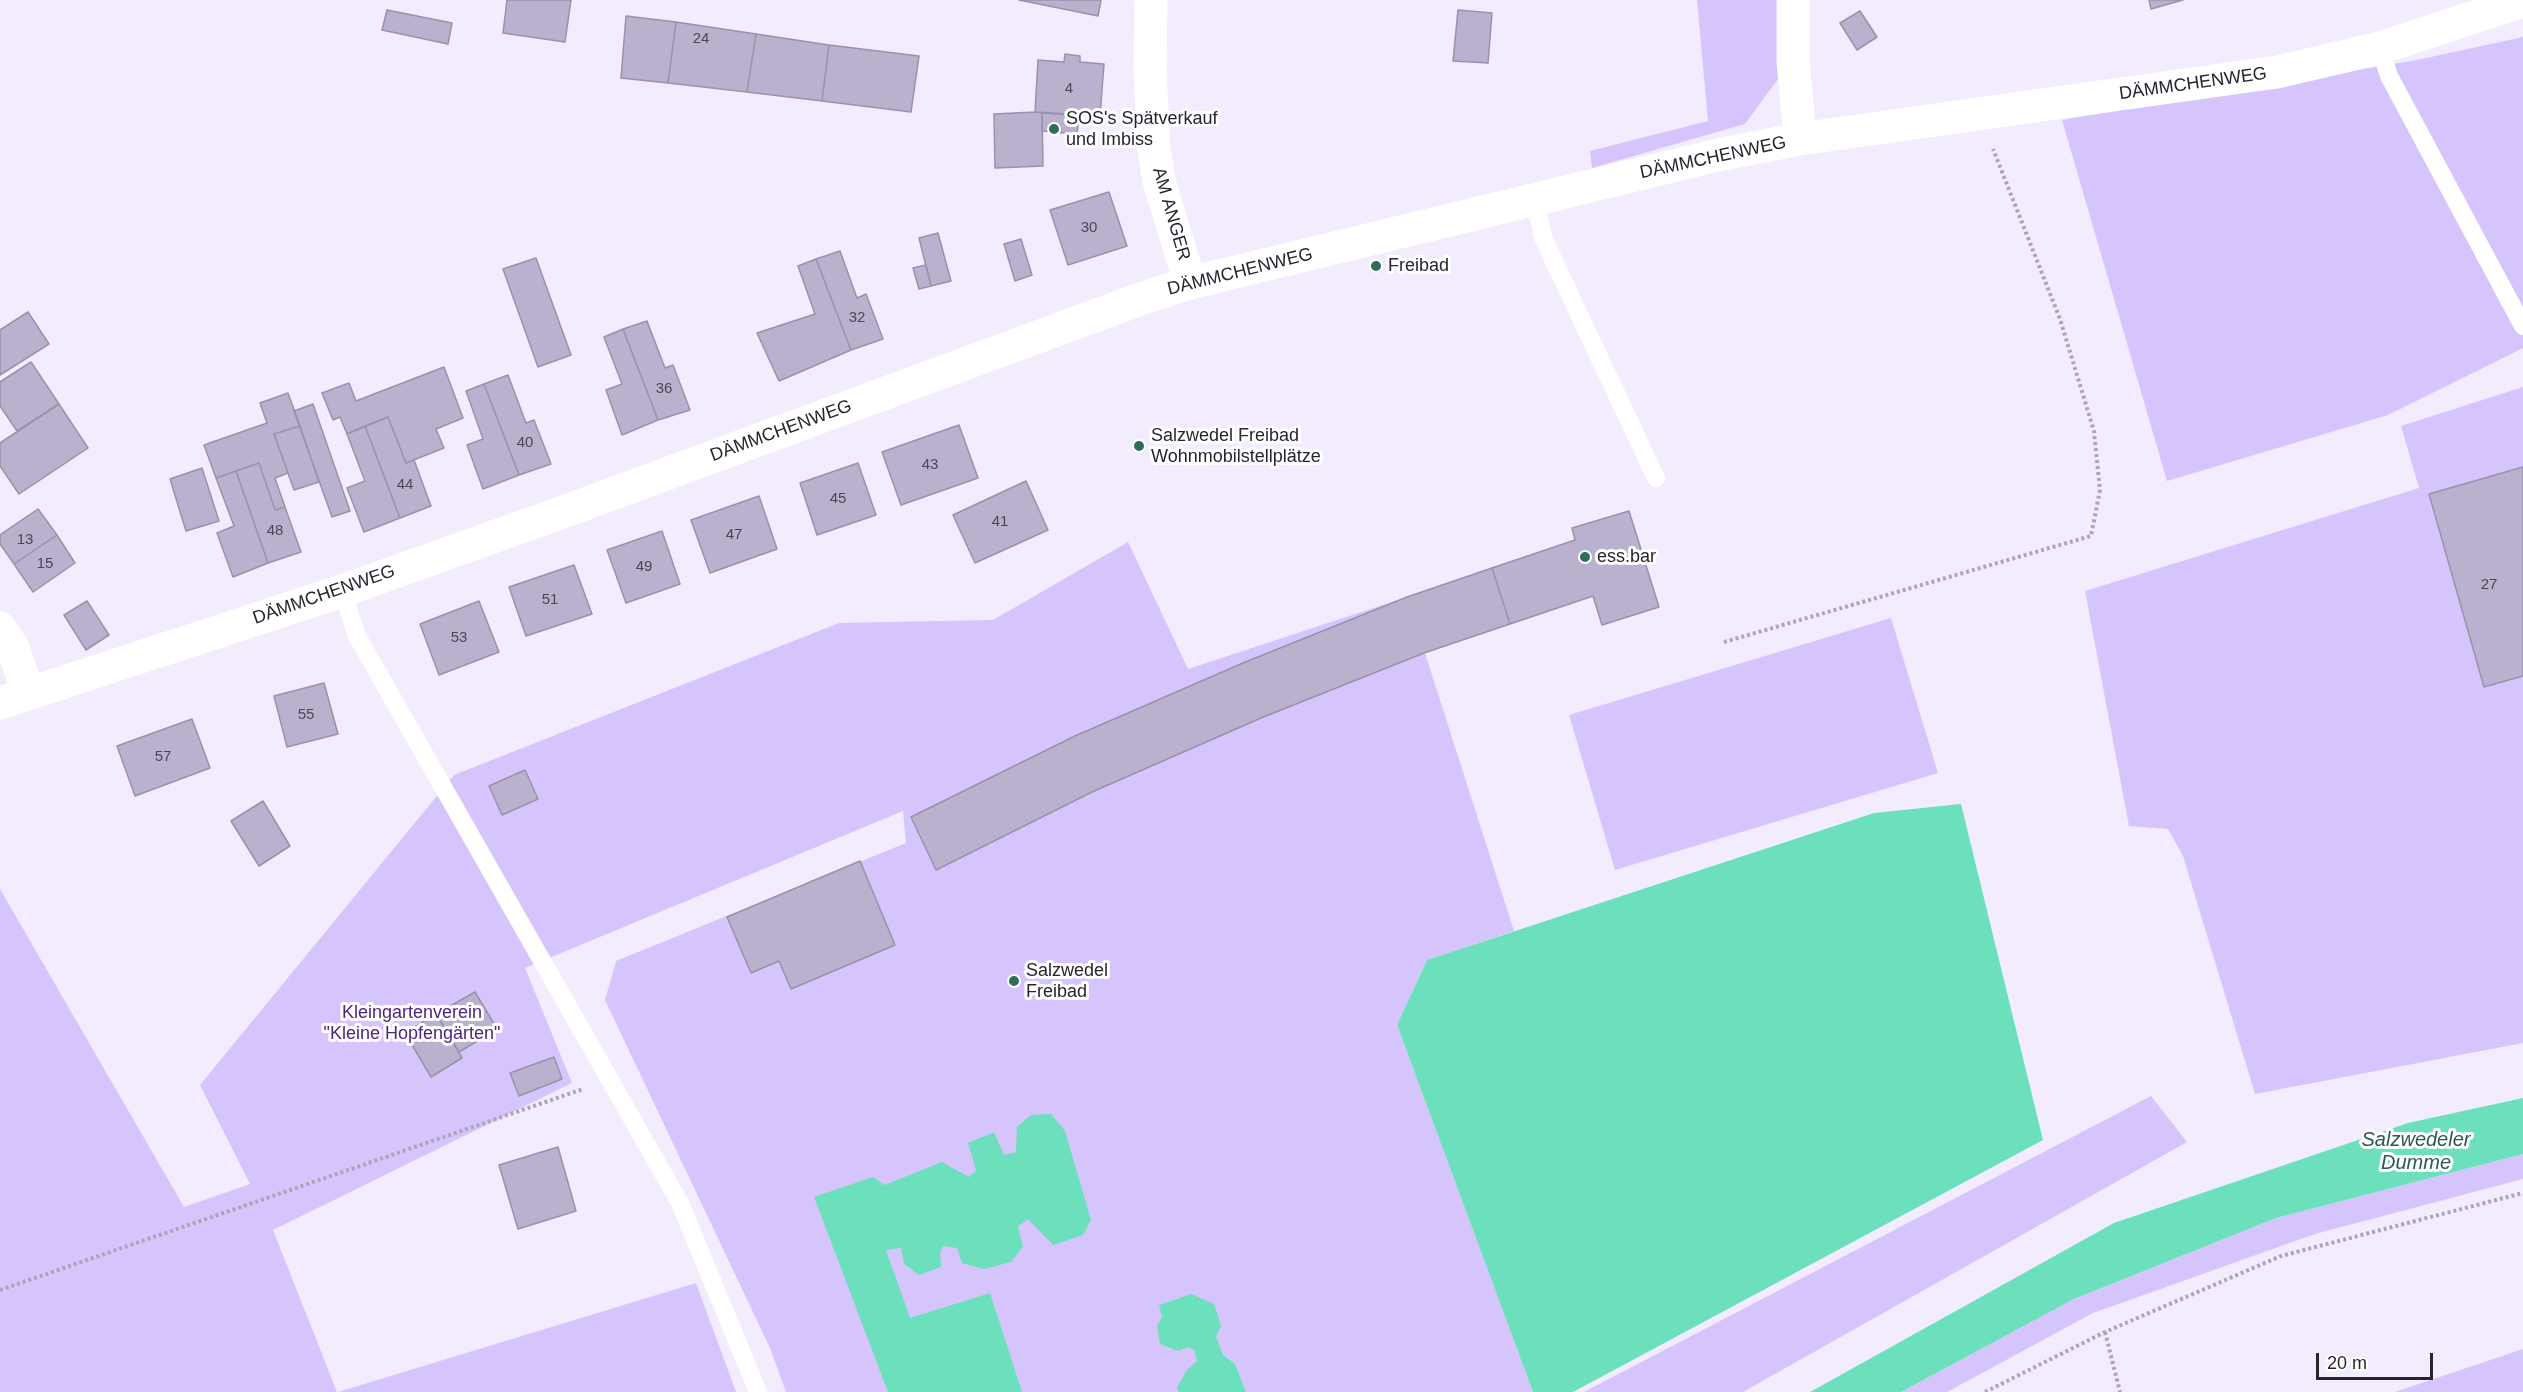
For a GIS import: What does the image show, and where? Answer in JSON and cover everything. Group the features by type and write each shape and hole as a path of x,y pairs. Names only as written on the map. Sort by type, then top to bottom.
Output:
{"street":[{"name":"AM ANGER","path":"1151,0 1150,70 1154,150 1159,181 1190,283"},
{"path":"1793,0 1793,61 1800,139"},
{"name":"DÄMMCHENWEG","path":"14,698 342,591 564,512 1070,323 1190,283 1722,154 1800,139 2277,72 2380,48 2523,1"},
{"path":"0,628 13,648 14,698"}],"lane":[{"path":"2380,48 2389,76 2523,326"},
{"path":"1534,199 1544,240 1656,478"},
{"path":"342,591 357,636 680,1203 758,1392"}],"path":[{"path":"1724,642 2091,536 2100,490 2094,431 2060,319 1993,149 1988,112"},
{"path":"0,1290 609,1080"},
{"path":"1985,1392 2106,1332 2280,1256 2523,1193"},
{"path":"2106,1332 2120,1392"}],"green space":[{"path":"1697,0 1782,0 1781,75 1745,124 1592,168 1590,151 1708,121"},
{"path":"2523,37 2523,348 2388,415 2167,481 2062,120 2417,60"},
{"path":"2523,387 2523,1043 2255,1094 2183,856 2168,829 2129,826 2085,591 2419,488 2401,426"},
{"name":"Salzwedel Freibad","path":"1128,542 1188,669 1407,597 1514,931 1427,960 1397,1025 1533,1392 786,1392 770,1348 605,1000 616,961 906,843 903,811 525,968 572,1083 273,1230 337,1392 0,1392 0,889 184,1207 250,1184 200,1085 454,775 839,623 993,620"},
{"path":"1891,618 1938,773 1615,870 1569,715"},
{"path":"2151,1096 2187,1142 1743,1392 1584,1392"},
{"path":"2523,1154 2523,1179 2315,1234 2093,1313 1947,1392 1901,1392 2074,1299 2276,1218"},
{"path":"696,1283 736,1392 338,1392"},
{"path":"2523,1349 2523,1392 2395,1392"}],"water":[{"path":"1961,804 2043,1140 1573,1392 1533,1392 1397,1025 1427,960 1874,813"},
{"name":"Salzwedeler Dumme","path":"2523,1098 2523,1154 2276,1218 2074,1299 1901,1392 1810,1392 2114,1223 2408,1123"},
{"path":"1051,1114 1065,1131 1091,1220 1083,1235 1053,1245 1028,1219 1018,1226 1023,1247 1011,1262 984,1269 962,1263 957,1248 943,1246 940,1253 941,1267 919,1275 904,1264 901,1248 886,1250 910,1318 990,1293 1022,1392 888,1392 814,1197 873,1177 885,1185 942,1162 969,1177 976,1170 968,1143 994,1132 1004,1155 1016,1152 1017,1127 1031,1115"},
{"path":"1191,1294 1214,1304 1221,1326 1216,1336 1223,1355 1235,1364 1246,1392 1179,1392 1177,1387 1187,1370 1197,1361 1194,1350 1188,1347 1178,1351 1160,1344 1157,1326 1162,1317 1159,1305"}],"building":[{"path":"507,0 571,0 565,42 503,33"},
{"path":"1019,0 1101,0 1098,16"},
{"path":"2149,0 2183,0 2151,9"},
{"path":"387,10 452,23 448,44 382,30"},
{"path":"1458,10 1492,13 1488,63 1453,61"},
{"path":"1860,11 1877,37 1857,50 1840,23"},
{"path":"626,16 676,22 668,83 621,78"},
{"path":"676,22 756,34 747,92 668,83"},
{"path":"756,34 829,45 822,101 747,92"},
{"path":"829,45 919,56 911,112 822,101"},
{"path":"1065,54 1080,56 1080,62 1104,64 1100,116 1035,112 1038,60 1064,62"},
{"path":"1042,113 1043,166 995,168 994,114"},
{"path":"1042,113 1079,115 1077,134 1042,131"},
{"path":"1109,192 1127,246 1068,265 1050,210"},
{"path":"938,233 951,281 931,286 919,238"},
{"path":"1021,239 1032,275 1015,281 1004,244"},
{"path":"840,251 857,298 866,294 883,339 851,350 816,259"},
{"path":"536,258 571,355 538,367 503,269"},
{"path":"816,259 851,350 779,381 757,333 815,314 798,266"},
{"path":"926,265 931,286 919,289 913,268"},
{"path":"28,312 49,344 0,375 0,330"},
{"path":"647,321 665,368 673,365 690,410 658,420 623,329"},
{"path":"623,329 658,420 622,435 606,390 622,384 604,337"},
{"path":"31,362 59,404 17,431 0,406 0,382"},
{"path":"444,367 463,418 436,429 444,448 406,463 388,417 347,434 340,417 333,420 322,393 349,383 356,401"},
{"path":"508,375 526,423 534,420 551,464 519,475 484,384"},
{"path":"484,384 519,475 483,489 467,445 483,439 466,391"},
{"path":"288,393 300,426 274,434 288,473 275,478 285,507 275,510 259,463 216,478 204,445 267,423 260,403"},
{"path":"59,404 88,448 19,494 0,466 0,443"},
{"path":"313,404 350,511 332,517 294,411"},
{"path":"388,417 406,463 414,460 431,506 400,518 365,426"},
{"path":"959,425 978,478 901,505 882,452"},
{"path":"300,426 319,482 294,490 274,434"},
{"path":"365,426 400,518 364,532 347,488 365,481 347,434"},
{"path":"259,463 275,510 285,507 301,552 268,563 236,471"},
{"path":"858,463 876,515 817,535 800,483"},
{"path":"2523,467 2523,676 2484,687 2429,494"},
{"path":"202,468 219,521 186,531 170,479"},
{"path":"236,471 268,563 233,577 217,533 234,526 216,478"},
{"path":"1026,481 1048,530 975,563 953,515"},
{"path":"759,496 777,549 710,573 691,520"},
{"path":"38,509 57,535 14,564 0,544 0,535"},
{"name":"ess.bar","path":"1629,511 1659,607 1602,625 1593,596 1510,624 1492,568 1575,540 1572,528"},
{"path":"662,531 680,584 626,603 607,550"},
{"path":"57,535 75,563 33,592 14,564"},
{"path":"574,565 592,614 526,636 509,587"},
{"path":"1492,568 1510,624 1424,653 1261,718 1092,792 936,870 911,817 1075,736 1243,663 1407,597"},
{"path":"87,601 109,635 86,650 64,615"},
{"path":"479,601 499,652 439,675 420,624"},
{"path":"324,683 338,734 287,747 274,696"},
{"path":"192,719 210,768 135,796 117,746"},
{"path":"525,770 538,799 502,815 489,786"},
{"path":"263,801 290,846 259,866 231,821"},
{"path":"860,861 895,945 791,989 779,961 751,973 727,917"},
{"path":"475,992 497,1029 459,1052 436,1014"},
{"path":"436,1014 462,1058 431,1077 405,1033"},
{"path":"554,1057 562,1079 519,1096 510,1073"},
{"path":"558,1147 576,1211 518,1229 499,1165"}],"place":[{"name":"SOS's Spätverkauf und Imbiss","path":"1054,129"},
{"name":"Freibad","path":"1376,266"},
{"name":"Salzwedel Freibad Wohnmobilstellplätze","path":"1139,446"},
{"name":"ess.bar","path":"1585,557"},
{"name":"Salzwedel Freibad","path":"1014,981"}],"park label":[{"name":"Kleingartenverein \"Kleine Hopfengärten\"","path":"412,1023"}]}
